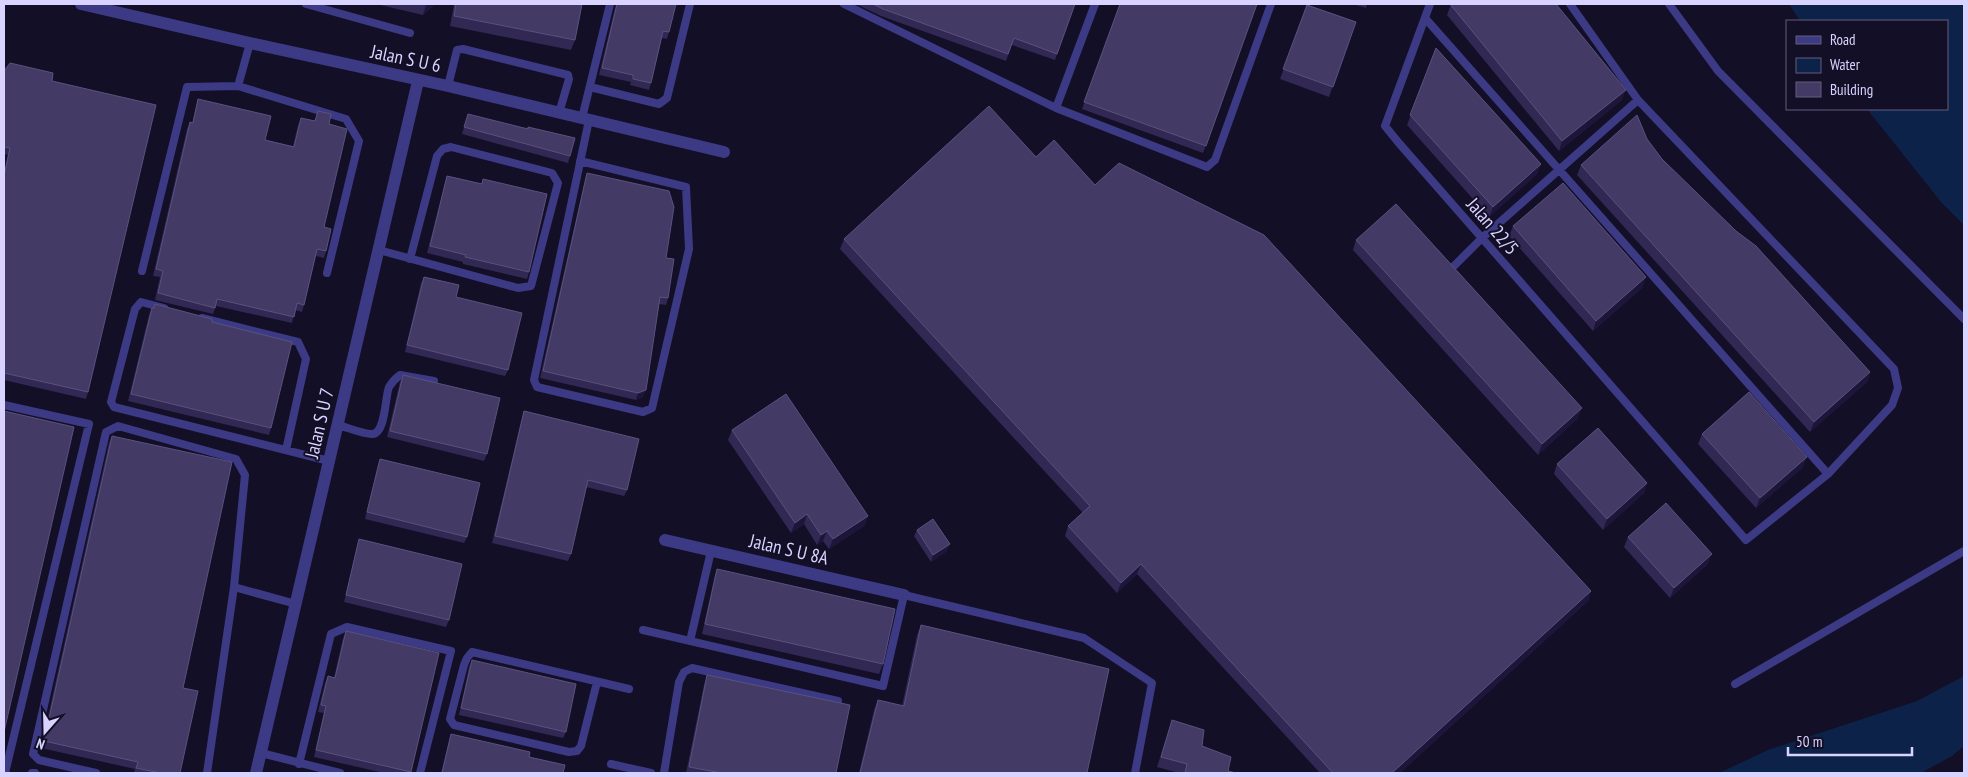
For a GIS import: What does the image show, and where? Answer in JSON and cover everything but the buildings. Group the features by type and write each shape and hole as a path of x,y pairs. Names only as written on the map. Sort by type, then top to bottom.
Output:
{"street":[{"name":"Jalan S U 6","path":"81,4 250,44 448,86 724,152"},
{"name":"Jalan S U 7","path":"256,773 418,80"},
{"name":"Jalan S U 8A","path":"665,540 904,595"}],"lane":[{"path":"306,4 410,33"},
{"path":"580,161 686,187 689,249 652,408 643,412 537,387 534,380 580,161 590,87 610,4"},
{"path":"590,87 659,104 667,98 690,4"},
{"path":"844,4 1056,108 1207,167 1215,160 1271,4"},
{"path":"1056,108 1096,4"},
{"name":"Jalan 22/5","path":"1430,4 1385,126 1746,540 1828,474"},
{"path":"1425,18 1828,474 1892,405 1898,388 1894,369 1638,100 1570,4"},
{"path":"1670,4 1718,71 1964,320"},
{"path":"238,86 250,44"},
{"path":"448,86 457,50 463,49 568,75 570,79 559,113"},
{"path":"142,271 187,87 238,86 346,120 358,141 327,273"},
{"path":"1454,266 1482,238 1638,100"},
{"path":"378,250 410,259 518,288 531,286 558,183 552,173 451,147 443,149 437,156 410,259"},
{"path":"169,309 141,302 135,309 112,402 114,407 329,461"},
{"path":"196,316 298,342 306,359 286,450"},
{"path":"338,425 372,434 378,431 382,424 389,387 394,380 400,375 434,381"},
{"path":"4,405 88,424 5,773"},
{"path":"96,773 39,760 33,754 106,432 118,426 236,459 245,476 234,586 207,773"},
{"path":"690,641 711,551"},
{"path":"1735,684 1964,551"},
{"path":"234,586 296,604"},
{"path":"643,630 884,686 904,595 1084,638 1152,683 1135,773"},
{"path":"299,764 330,634 347,627 451,650 420,773"},
{"path":"597,682 581,746 577,751 569,752 454,725 450,720 464,665 472,652 629,689"},
{"path":"664,773 679,682 684,672 692,668 838,701"},
{"path":"260,753 340,773"},
{"path":"611,764 651,773"}],"water":[{"path":"1789,4 1964,4 1964,225 1941,202 1868,110 1948,110 1948,20 1799,20"},
{"path":"1964,676 1964,746 1952,756 1921,773 1719,773 1768,750 1917,701"}]}
